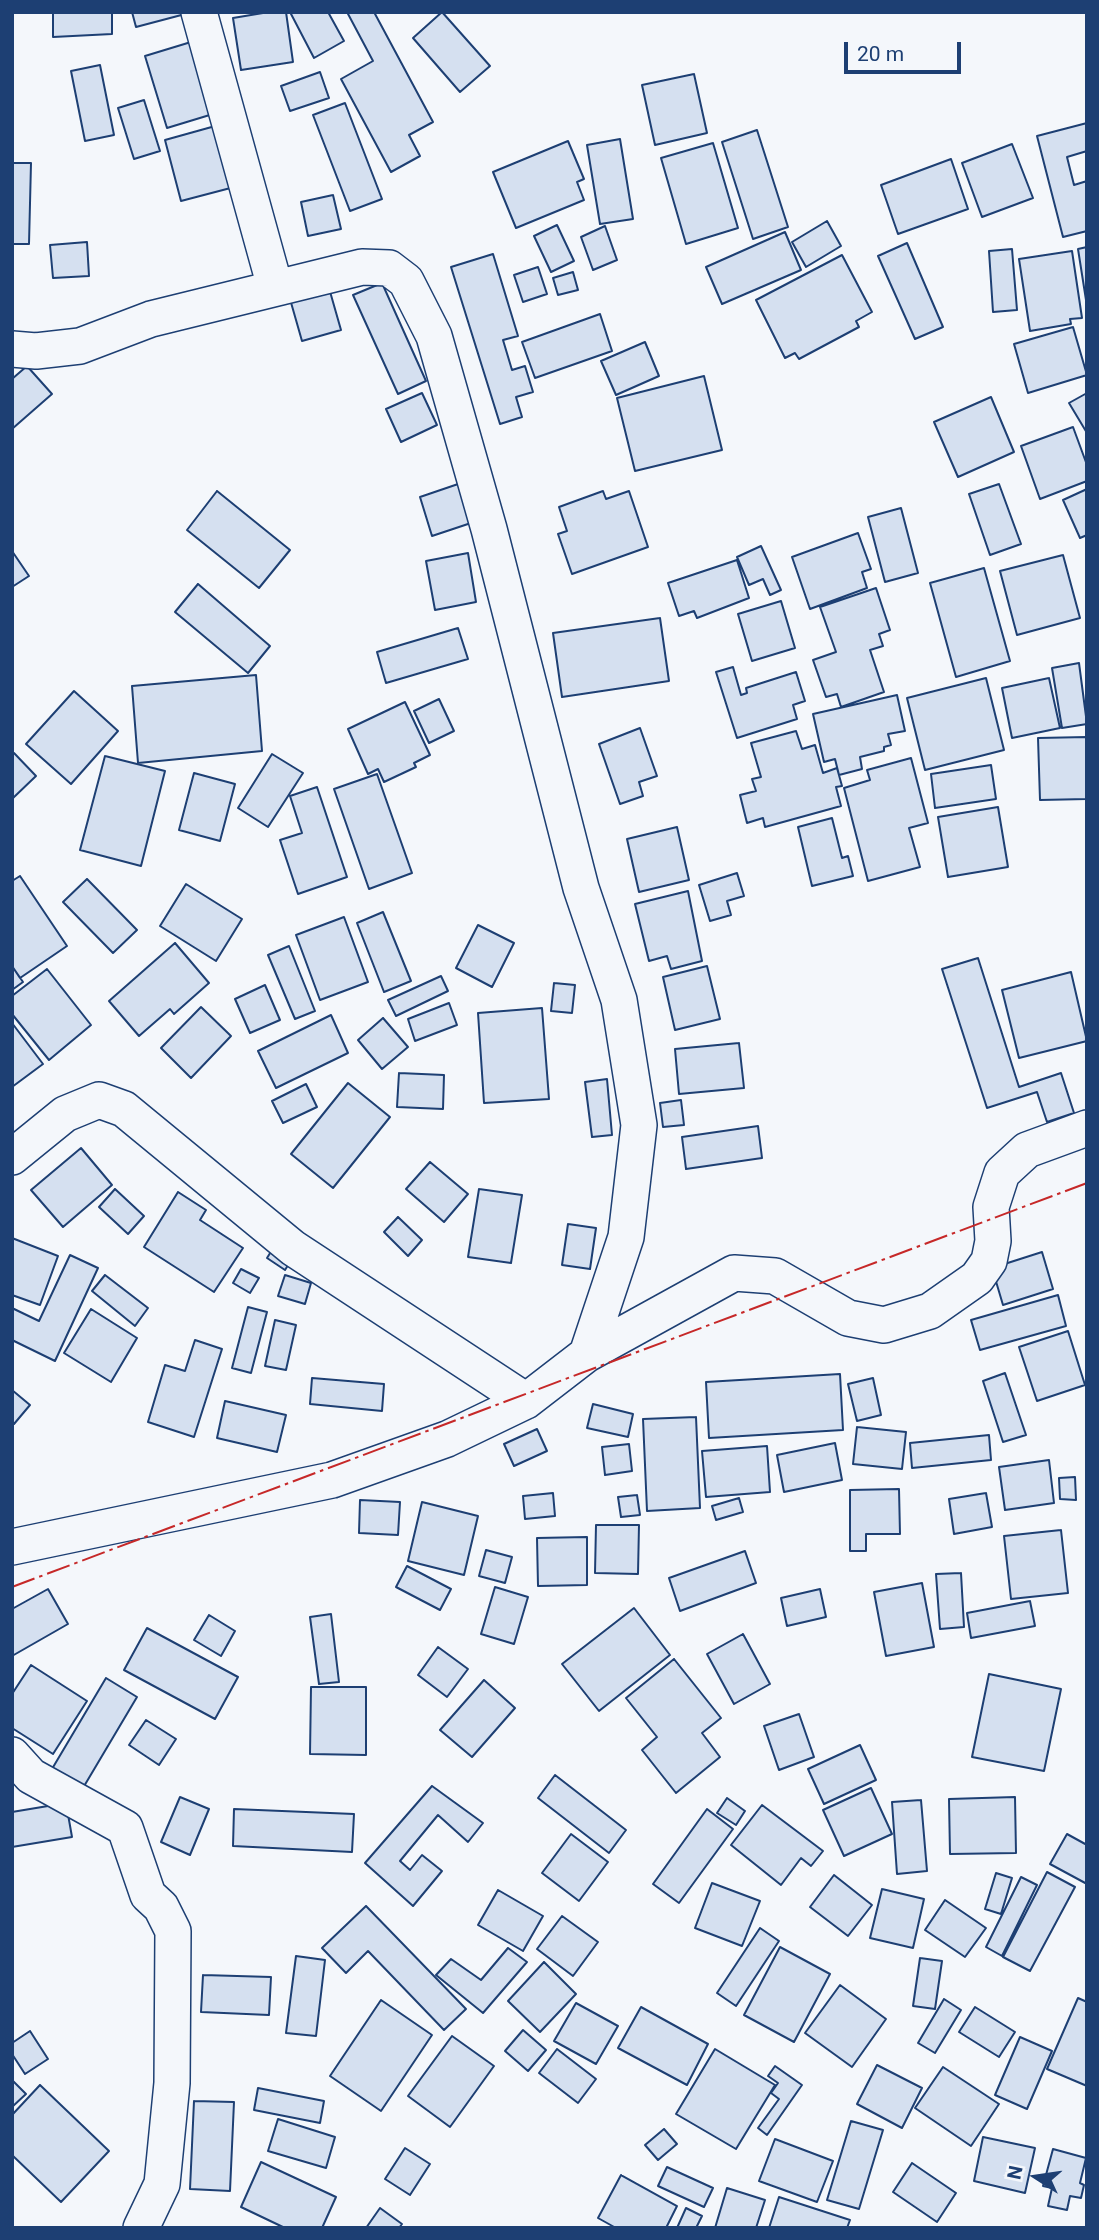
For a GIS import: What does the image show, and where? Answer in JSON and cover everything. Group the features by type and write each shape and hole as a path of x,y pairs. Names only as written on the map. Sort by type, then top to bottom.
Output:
{"street":[{"path":"199,12 275,287"},
{"path":"12,349 36,351 80,346 152,319 362,267 388,268 406,281 434,336 462,430 581,888 619,1000 639,1125 626,1237 587,1354"},
{"path":"12,1157 65,1114 99,1100 124,1109 293,1248 526,1401"},
{"path":"12,1547 332,1480 447,1439 526,1401 587,1354 734,1273 775,1276 848,1318 884,1325 930,1311 976,1278 989,1261 993,1241 991,1206 1002,1173 1027,1150 1087,1128"},
{"path":"12,1755 31,1776 125,1828 148,1895 161,1907 173,1931 172,2083 162,2184 141,2228"}],"building":[{"path":"53,12 112,12 112,34 53,37"},
{"path":"132,12 189,12 189,13 136,27"},
{"path":"286,12 293,62 241,70 233,18"},
{"path":"290,12 328,12 344,41 314,58"},
{"path":"347,12 374,12 433,122 409,135 420,156 391,172 341,79 373,61"},
{"path":"442,12 490,66 460,92 413,38"},
{"path":"191,42 213,114 167,128 145,56"},
{"path":"100,65 114,135 85,141 71,71"},
{"path":"320,72 329,98 290,111 281,86"},
{"path":"694,74 707,133 655,145 642,85"},
{"path":"144,100 160,151 134,159 118,108"},
{"path":"345,103 382,199 350,211 313,115"},
{"path":"226,123 242,185 181,201 165,140"},
{"path":"1087,123 1087,151 1067,157 1074,185 1087,181 1087,231 1063,237 1037,136"},
{"path":"757,130 788,227 753,239 722,142"},
{"path":"620,139 633,219 600,224 587,145"},
{"path":"568,141 584,179 577,182 584,200 516,228 493,172"},
{"path":"713,143 738,228 686,244 661,158"},
{"path":"1012,144 1033,198 982,217 962,163"},
{"path":"951,159 968,209 898,234 881,185"},
{"path":"12,163 31,163 29,244 12,244"},
{"path":"333,195 341,229 308,236 301,202"},
{"path":"827,221 841,246 806,267 792,242"},
{"path":"557,225 574,261 551,272 534,236"},
{"path":"605,226 617,260 593,270 581,237"},
{"path":"785,232 801,270 722,304 706,267"},
{"path":"87,242 89,276 53,278 50,245"},
{"path":"907,243 943,327 915,339 878,256"},
{"path":"1087,247 1087,300 1086,300 1078,249"},
{"path":"1012,249 1017,310 993,312 989,251"},
{"path":"1072,251 1082,318 1070,319 1071,324 1030,331 1019,259"},
{"path":"493,254 518,336 503,340 512,370 525,366 533,392 516,397 522,417 500,424 451,267"},
{"path":"842,255 872,312 856,321 859,327 799,359 795,353 785,358 756,300"},
{"path":"538,267 547,294 523,302 514,275"},
{"path":"573,272 578,290 558,295 553,278"},
{"path":"327,281 341,330 302,341 288,292"},
{"path":"382,283 426,381 398,394 353,295"},
{"path":"600,314 612,351 535,378 522,342"},
{"path":"1073,327 1087,375 1028,393 1014,344"},
{"path":"645,342 659,376 616,395 601,361"},
{"path":"27,366 52,394 12,429 12,379"},
{"path":"704,376 722,450 635,471 617,398"},
{"path":"422,393 437,425 401,442 386,409"},
{"path":"1087,393 1087,433 1069,403"},
{"path":"991,397 1014,452 958,477 934,422"},
{"path":"1073,427 1087,465 1087,481 1040,499 1021,446"},
{"path":"464,482 477,521 432,536 420,497"},
{"path":"999,484 1021,544 990,555 969,494"},
{"path":"1087,489 1087,535 1080,538 1063,500"},
{"path":"217,491 290,550 259,588 187,530"},
{"path":"603,491 606,499 629,491 648,547 572,574 558,534 567,531 559,507"},
{"path":"901,508 918,573 885,582 868,517"},
{"path":"858,533 871,569 862,572 867,588 810,609 792,557"},
{"path":"761,546 781,590 770,595 763,579 749,585 737,557"},
{"path":"12,551 29,576 12,587"},
{"path":"468,553 476,602 435,610 426,561"},
{"path":"1063,555 1080,618 1017,635 1000,571"},
{"path":"737,560 749,598 697,618 694,611 679,616 668,583"},
{"path":"984,568 1010,661 956,677 930,583"},
{"path":"198,584 270,646 248,673 175,612"},
{"path":"876,588 890,630 879,634 883,646 870,650 884,692 841,707 837,694 826,697 813,660 836,652 820,607"},
{"path":"781,601 795,648 752,661 738,614"},
{"path":"660,618 669,681 562,697 553,633"},
{"path":"458,628 468,659 386,683 377,652"},
{"path":"1079,663 1087,724 1062,728 1052,668"},
{"path":"733,667 741,695 747,693 746,688 796,672 805,701 793,705 797,719 737,738 716,672"},
{"path":"256,675 262,751 138,763 132,686"},
{"path":"986,678 1004,750 925,770 907,698"},
{"path":"1049,678 1060,728 1012,738 1002,688"},
{"path":"74,691 118,731 71,784 26,744"},
{"path":"897,695 905,731 888,734 891,745 884,747 884,751 860,757 862,769 839,775 835,759 824,762 813,714"},
{"path":"439,699 454,731 429,743 414,711"},
{"path":"405,702 430,755 414,763 416,767 384,782 378,769 368,774 348,729"},
{"path":"640,728 657,776 639,782 643,796 620,804 599,744"},
{"path":"796,731 802,749 815,745 823,773 837,768 842,786 836,787 841,806 765,827 763,818 747,823 740,795 756,791 752,779 761,777 751,743"},
{"path":"1087,737 1087,799 1040,800 1038,738"},
{"path":"12,754 36,776 12,799"},
{"path":"272,754 303,773 268,827 238,808"},
{"path":"105,756 165,771 141,866 80,850"},
{"path":"911,758 928,823 909,828 920,867 868,881 844,788 870,780 867,770"},
{"path":"991,765 996,799 935,808 931,774"},
{"path":"194,773 235,784 220,841 179,830"},
{"path":"377,774 412,873 369,889 334,789"},
{"path":"317,787 347,877 298,894 280,840 302,833 290,796"},
{"path":"998,807 1008,867 948,877 938,817"},
{"path":"832,818 842,858 848,856 853,876 812,886 798,827"},
{"path":"677,827 689,880 639,892 627,839"},
{"path":"737,873 744,896 727,901 731,915 710,921 699,885"},
{"path":"20,876 67,946 20,978 12,966 12,881"},
{"path":"87,879 137,930 113,953 63,902"},
{"path":"186,884 242,919 216,961 160,926"},
{"path":"688,891 702,961 671,969 667,956 649,961 635,904"},
{"path":"383,912 411,981 384,992 357,923"},
{"path":"344,917 368,982 320,1000 296,935"},
{"path":"478,925 514,943 492,987 456,968"},
{"path":"175,943 209,983 174,1014 170,1009 139,1036 109,1001"},
{"path":"289,946 315,1011 295,1019 268,955"},
{"path":"978,958 1019,1087 1061,1073 1074,1113 1047,1122 1037,1092 987,1108 942,969"},
{"path":"12,966 23,982 12,990"},
{"path":"707,966 720,1019 675,1030 663,977"},
{"path":"47,969 91,1025 49,1060 12,1014 12,996"},
{"path":"1071,972 1087,1041 1019,1058 1002,990"},
{"path":"441,976 448,991 396,1016 388,1000"},
{"path":"554,983 575,985 572,1013 551,1011"},
{"path":"265,985 280,1020 250,1033 235,999"},
{"path":"449,1003 457,1025 415,1041 408,1019"},
{"path":"201,1007 231,1036 191,1078 161,1048"},
{"path":"542,1008 549,1099 484,1103 478,1013"},
{"path":"331,1015 348,1053 276,1088 258,1051"},
{"path":"383,1018 408,1047 382,1069 358,1040"},
{"path":"12,1023 43,1064 12,1087"},
{"path":"739,1043 744,1088 679,1094 675,1049"},
{"path":"399,1073 444,1075 443,1109 397,1107"},
{"path":"607,1079 612,1135 592,1137 585,1082"},
{"path":"348,1083 390,1117 333,1188 291,1154"},
{"path":"306,1084 317,1107 283,1123 272,1101"},
{"path":"681,1100 684,1125 663,1127 660,1103"},
{"path":"758,1126 762,1158 686,1169 682,1137"},
{"path":"81,1148 112,1185 63,1227 31,1190"},
{"path":"430,1162 468,1194 444,1222 406,1189"},
{"path":"115,1189 144,1216 128,1234 99,1207"},
{"path":"479,1189 522,1195 511,1263 468,1257"},
{"path":"178,1192 206,1210 200,1220 243,1248 214,1292 144,1247"},
{"path":"398,1217 422,1240 408,1256 384,1232"},
{"path":"568,1224 596,1228 590,1269 562,1265"},
{"path":"12,1238 58,1256 40,1305 12,1295"},
{"path":"277,1242 295,1254 285,1270 267,1258"},
{"path":"1042,1252 1053,1289 1003,1305 992,1268"},
{"path":"70,1255 98,1268 55,1361 12,1340 12,1308 39,1321"},
{"path":"241,1269 259,1278 250,1293 233,1283"},
{"path":"105,1275 148,1308 135,1326 92,1291"},
{"path":"285,1275 311,1283 305,1304 278,1296"},
{"path":"1058,1295 1066,1326 980,1350 971,1320"},
{"path":"248,1307 267,1312 251,1373 232,1368"},
{"path":"91,1309 137,1338 111,1382 64,1353"},
{"path":"275,1320 296,1325 286,1370 265,1366"},
{"path":"1068,1331 1085,1385 1037,1401 1019,1347"},
{"path":"195,1340 222,1349 194,1437 148,1422 165,1365 185,1371"},
{"path":"1005,1373 1026,1435 1003,1442 983,1381"},
{"path":"840,1374 843,1430 709,1438 706,1382"},
{"path":"312,1378 384,1384 382,1411 310,1404"},
{"path":"873,1378 881,1415 857,1421 848,1384"},
{"path":"12,1390 30,1405 14,1424 12,1423"},
{"path":"225,1401 286,1415 277,1452 217,1438"},
{"path":"593,1404 633,1414 628,1437 587,1428"},
{"path":"696,1417 700,1508 647,1511 643,1419"},
{"path":"857,1427 906,1432 902,1469 853,1464"},
{"path":"537,1429 547,1451 514,1466 504,1444"},
{"path":"989,1435 991,1460 912,1468 910,1443"},
{"path":"835,1443 842,1480 784,1492 777,1455"},
{"path":"629,1444 632,1471 605,1475 602,1447"},
{"path":"767,1446 770,1492 706,1497 702,1451"},
{"path":"1049,1460 1054,1503 1005,1510 999,1467"},
{"path":"1075,1477 1076,1500 1060,1499 1059,1478"},
{"path":"899,1489 900,1534 866,1534 866,1551 850,1551 850,1490"},
{"path":"553,1493 555,1516 525,1519 523,1496"},
{"path":"986,1493 992,1527 954,1534 949,1499"},
{"path":"637,1495 640,1515 621,1517 618,1497"},
{"path":"739,1498 743,1512 716,1520 712,1506"},
{"path":"360,1500 400,1502 398,1535 359,1533"},
{"path":"422,1502 478,1516 464,1575 408,1561"},
{"path":"596,1525 639,1525 638,1574 595,1573"},
{"path":"1061,1530 1068,1593 1011,1599 1004,1536"},
{"path":"587,1537 587,1585 538,1586 537,1538"},
{"path":"486,1550 512,1557 505,1583 479,1576"},
{"path":"745,1551 756,1583 680,1611 669,1578"},
{"path":"407,1566 451,1589 440,1610 396,1587"},
{"path":"961,1573 964,1627 940,1629 936,1574"},
{"path":"922,1583 934,1647 886,1656 874,1592"},
{"path":"495,1587 528,1597 514,1644 481,1634"},
{"path":"48,1589 68,1624 12,1656 12,1609"},
{"path":"820,1589 826,1617 787,1626 781,1598"},
{"path":"1030,1601 1035,1626 971,1638 967,1613"},
{"path":"634,1608 670,1655 599,1711 562,1664"},
{"path":"331,1614 339,1682 319,1684 310,1617"},
{"path":"209,1615 235,1631 221,1656 194,1640"},
{"path":"147,1628 238,1677 215,1719 124,1670"},
{"path":"743,1634 770,1684 734,1704 707,1654"},
{"path":"438,1647 468,1669 447,1697 418,1675"},
{"path":"674,1659 721,1718 702,1733 720,1757 676,1793 642,1750 657,1737 626,1698"},
{"path":"31,1665 87,1701 53,1754 12,1728 12,1694"},
{"path":"989,1674 1061,1689 1044,1771 972,1757"},
{"path":"106,1678 137,1697 80,1793 49,1774"},
{"path":"484,1680 515,1708 472,1757 440,1730"},
{"path":"311,1687 366,1687 366,1755 310,1754"},
{"path":"799,1714 814,1757 779,1770 764,1726"},
{"path":"146,1720 176,1739 159,1765 129,1745"},
{"path":"860,1745 876,1780 824,1804 808,1769"},
{"path":"555,1775 626,1830 609,1853 538,1798"},
{"path":"432,1786 483,1823 468,1842 438,1815 400,1861 410,1870 422,1855 442,1871 413,1906 365,1863"},
{"path":"871,1788 892,1834 844,1856 823,1810"},
{"path":"180,1797 209,1809 190,1855 161,1842"},
{"path":"1015,1797 1016,1853 950,1854 949,1799"},
{"path":"727,1798 745,1811 736,1825 717,1813"},
{"path":"921,1800 927,1871 897,1874 892,1802"},
{"path":"66,1803 72,1837 12,1847 12,1812"},
{"path":"762,1805 823,1851 811,1866 801,1858 781,1885 731,1845"},
{"path":"234,1809 354,1814 352,1852 233,1846"},
{"path":"707,1809 733,1829 679,1903 653,1884"},
{"path":"571,1834 608,1862 579,1901 542,1873"},
{"path":"1067,1834 1087,1845 1087,1884 1050,1864"},
{"path":"1047,1872 1075,1887 1030,1971 1003,1957"},
{"path":"996,1873 1012,1878 1001,1914 985,1909"},
{"path":"834,1875 872,1905 848,1936 810,1907"},
{"path":"1021,1877 1037,1885 1002,1956 986,1947"},
{"path":"712,1883 760,1901 742,1946 695,1928"},
{"path":"882,1889 924,1899 913,1948 870,1938"},
{"path":"498,1890 543,1916 523,1951 478,1925"},
{"path":"945,1900 986,1928 965,1957 925,1930"},
{"path":"366,1906 466,2009 444,2030 368,1951 346,1973 322,1948"},
{"path":"562,1916 598,1942 573,1976 537,1949"},
{"path":"760,1928 779,1941 736,2006 717,1993"},
{"path":"780,1947 830,1974 794,2042 744,2015"},
{"path":"508,1948 527,1962 483,2013 436,1975 451,1959 481,1980"},
{"path":"296,1956 325,1960 316,2036 286,2033"},
{"path":"920,1958 942,1961 935,2009 913,2006"},
{"path":"544,1962 576,1994 540,2032 508,2001"},
{"path":"203,1975 271,1977 269,2015 201,2012"},
{"path":"840,1985 886,2019 852,2067 805,2033"},
{"path":"1078,1998 1087,2002 1087,2086 1047,2069"},
{"path":"944,1999 961,2010 935,2053 918,2043"},
{"path":"381,2000 432,2035 381,2111 330,2076"},
{"path":"576,2003 618,2026 596,2064 554,2041"},
{"path":"641,2007 708,2044 687,2085 618,2048"},
{"path":"975,2007 1015,2032 999,2057 959,2032"},
{"path":"523,2030 546,2050 528,2071 505,2051"},
{"path":"30,2031 48,2059 25,2074 12,2054 12,2043"},
{"path":"452,2036 494,2066 450,2127 408,2096"},
{"path":"1020,2037 1052,2051 1027,2109 995,2095"},
{"path":"557,2049 596,2079 578,2103 539,2073"},
{"path":"715,2049 775,2085 736,2149 676,2114"},
{"path":"877,2065 922,2088 902,2128 857,2104"},
{"path":"775,2066 802,2085 767,2135 758,2128 779,2099 771,2093 778,2083 768,2076"},
{"path":"943,2067 999,2104 971,2146 915,2108"},
{"path":"12,2080 26,2094 12,2107"},
{"path":"40,2085 109,2151 61,2202 12,2155 12,2115"},
{"path":"258,2088 324,2101 320,2123 254,2110"},
{"path":"194,2101 234,2102 230,2191 190,2189"},
{"path":"278,2119 335,2137 326,2168 268,2151"},
{"path":"851,2121 883,2130 859,2209 827,2200"},
{"path":"664,2129 677,2144 658,2160 645,2145"},
{"path":"983,2137 1035,2148 1025,2193 974,2181"},
{"path":"775,2139 833,2161 817,2202 759,2181"},
{"path":"405,2148 430,2164 410,2195 385,2179"},
{"path":"1053,2149 1086,2158 1080,2183 1084,2185 1081,2198 1070,2196 1067,2210 1048,2206 1052,2188 1043,2186"},
{"path":"261,2162 336,2197 322,2228 285,2228 241,2207"},
{"path":"912,2163 956,2193 937,2222 893,2192"},
{"path":"667,2167 713,2188 704,2207 658,2186"},
{"path":"621,2175 677,2206 666,2228 616,2228 598,2218"},
{"path":"727,2188 765,2200 756,2228 715,2228"},
{"path":"779,2197 850,2220 847,2228 769,2228"},
{"path":"380,2208 402,2224 399,2228 366,2228"},
{"path":"686,2208 702,2216 696,2228 677,2228"}],"power":[{"path":"12,1587 1087,1183"}]}
